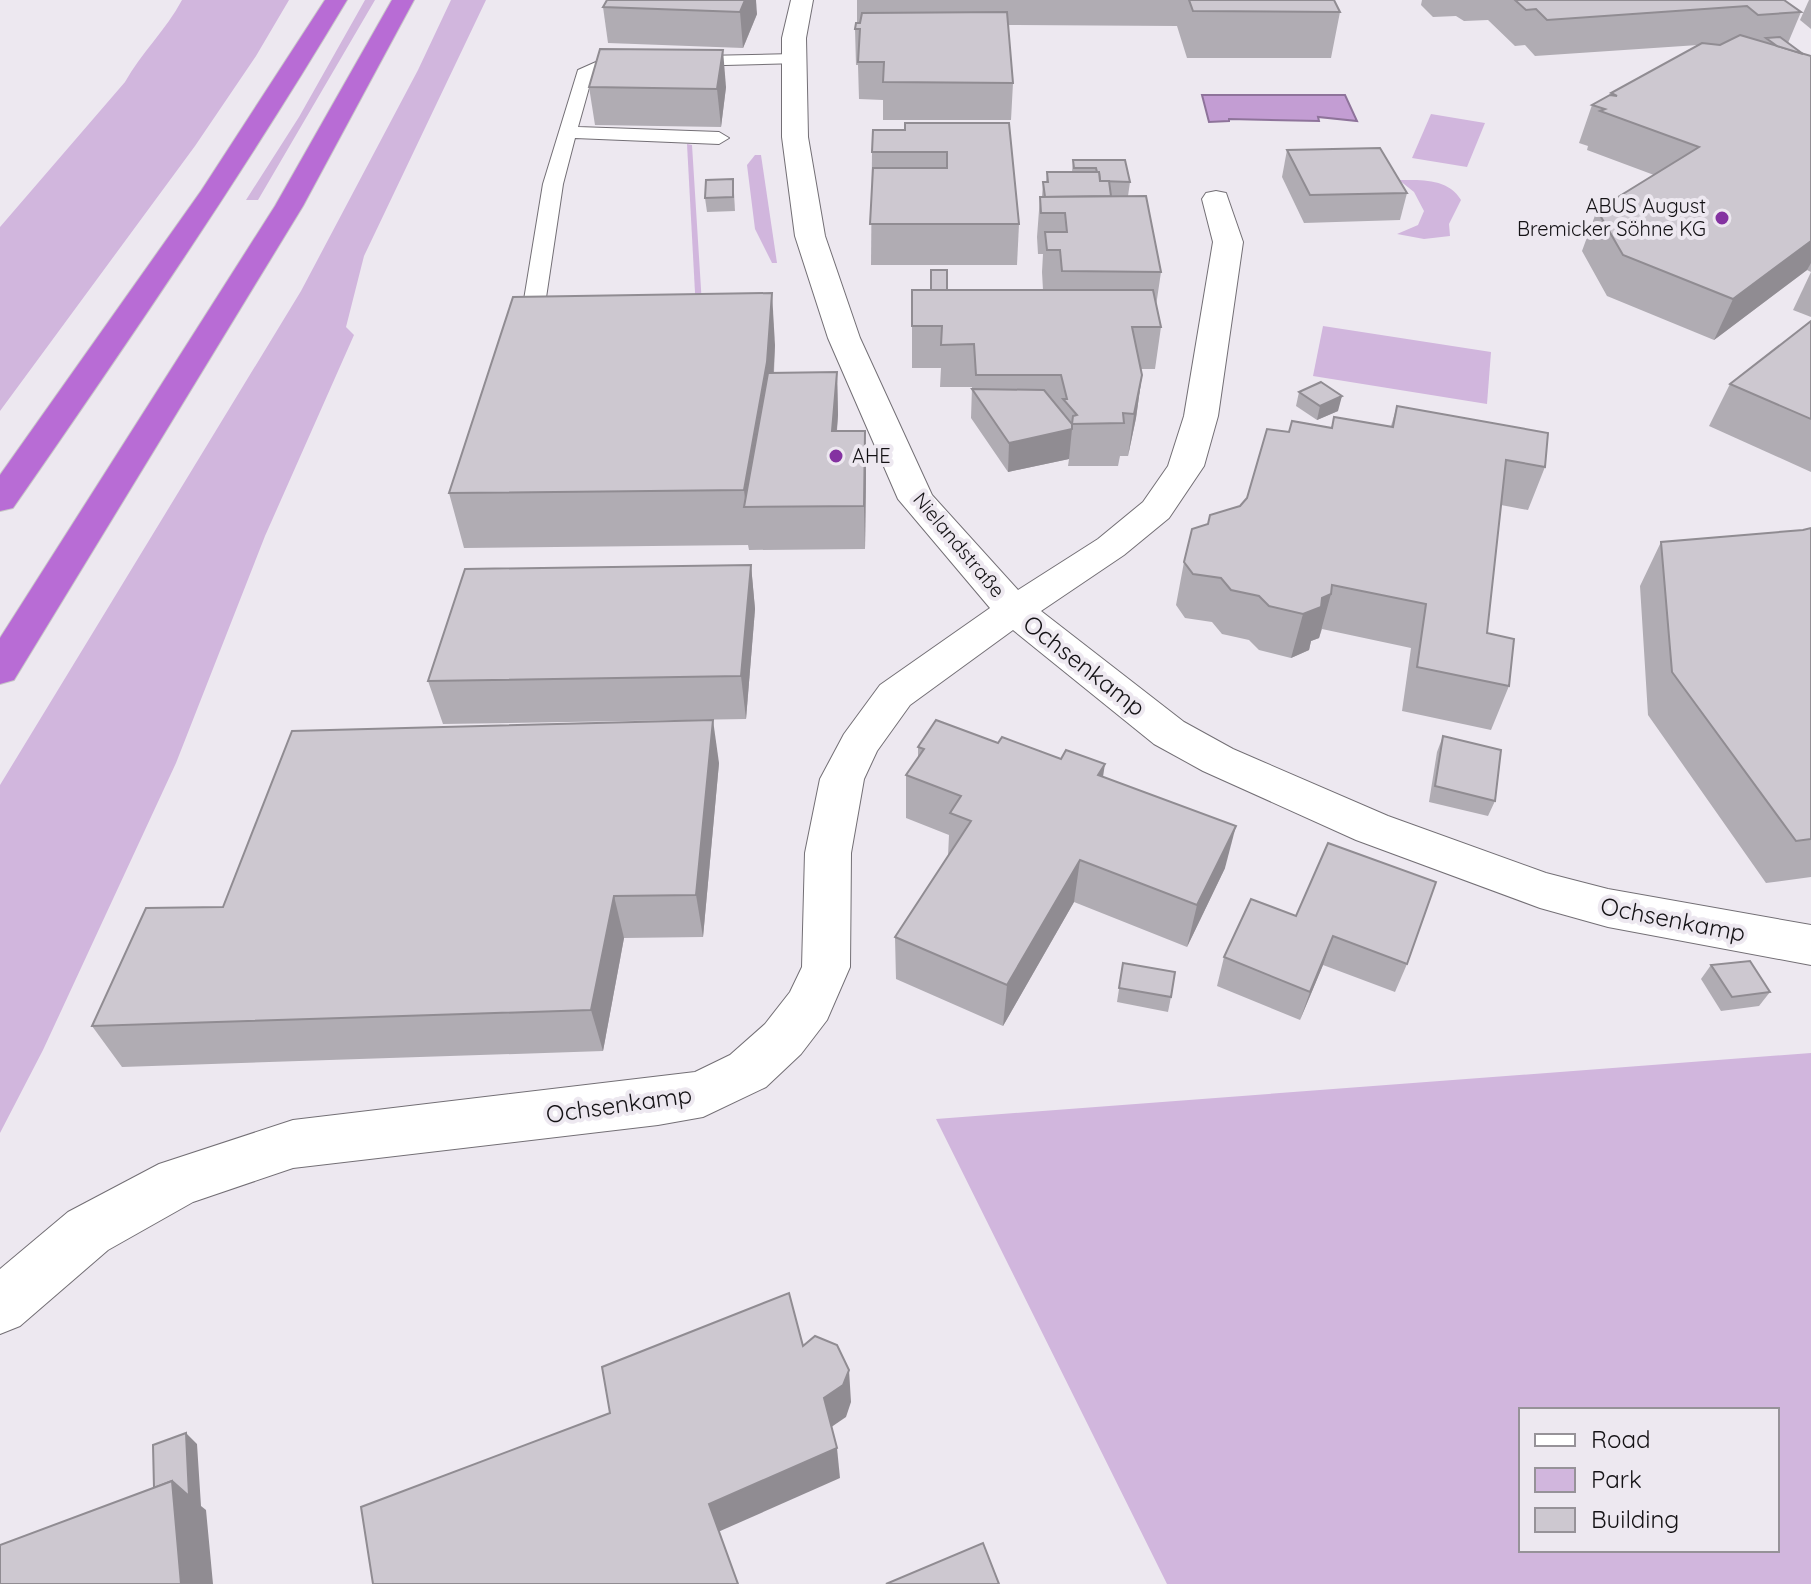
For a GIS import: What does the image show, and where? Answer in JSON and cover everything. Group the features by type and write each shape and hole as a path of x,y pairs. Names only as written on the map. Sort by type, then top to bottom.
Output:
{"highway":[{"path":"0,500 119,332 284,88 336,0"},
{"path":"0,670 289,206 403,0"},
{"path":"284,88 301,15"}],"street":[{"name":"Nielandstraße","path":"802,0 794,38 795,137 810,236 844,338 916,499 1014,610 1111,547 1156,510 1186,466 1201,416 1228,242 1216,199"},
{"name":"Ochsenkamp","path":"0,1306 88,1231 178,1182 293,1144 658,1102 703,1094 748,1071 783,1039 809,1005 826,967 828,853 833,815 842,779 859,745 895,695 1014,610 1169,733 1218,760 1372,828 1540,890 1734,933 1811,945"}],"lane":[{"path":"575,319 532,318 553,184 584,74 605,63 794,59"},
{"path":"567,131 719,138"}],"green space":[{"path":"182,0 289,0 256,56 195,146 0,411 0,227 125,82"},
{"path":"365,0 375,0 258,200 246,200 299,117"},
{"path":"451,0 486,0 364,256 346,327 354,335 265,536 176,763 43,1050 0,1133 0,785 301,291 418,70"},
{"path":"1431,114 1485,123 1467,167 1412,158"},
{"path":"687,144 692,145 702,305 696,311"},
{"path":"755,155 761,155 777,263 772,263 755,229 747,165"},
{"path":"1399,180 1433,182 1456,193 1461,200 1449,224 1450,236 1424,239 1397,234 1418,225 1424,211 1414,192"},
{"path":"1323,326 1491,352 1487,404 1313,376"},
{"path":"1811,1053 1811,1584 1167,1584 936,1119"}],"shaded area":[{"path":"1202,95 1345,95 1357,121 1318,117 1319,121 1229,119 1209,122"}],"building":[{"path":"607,0 745,0 740,12 603,7"},
{"path":"1189,0 1334,0 1340,12 1193,11"},
{"path":"1515,0 1784,0 1801,12 1758,15 1747,6 1547,20 1536,9 1526,10"},
{"path":"1007,12 1013,83 883,82 884,62 858,62 860,29 855,29 862,13"},
{"name":"ABUS August Bremicker Söhne KG","path":"1740,35 1811,56 1811,241 1733,299 1623,255 1597,210 1699,147 1600,111 1605,109 1592,105 1610,95 1617,96 1611,93 1702,43 1720,45"},
{"path":"1780,37 1803,54 1777,46 1766,38"},
{"path":"600,49 723,50 717,89 589,87"},
{"path":"905,123 1009,123 1019,224 870,224 873,168 947,168 947,152 872,152 873,130 905,130"},
{"path":"1380,148 1407,193 1310,195 1287,150"},
{"path":"1073,160 1125,160 1130,182 1100,181 1096,168 1074,168"},
{"path":"1047,172 1099,172 1100,181 1109,181 1111,196 1045,197 1043,182 1048,182"},
{"path":"733,179 733,197 705,198 706,180"},
{"path":"1146,196 1161,272 1062,271 1060,250 1047,250 1045,232 1067,232 1065,213 1041,213 1040,197"},
{"path":"931,270 947,270 947,290 931,290"},
{"path":"912,290 1153,290 1161,327 1132,327 1142,375 1134,414 1123,413 1124,423 1072,424 1073,416 1077,415 1063,399 1067,399 1061,375 976,375 974,344 941,345 942,326 912,326"},
{"path":"772,293 767,362 744,490 449,493 513,297"},
{"path":"1811,321 1811,419 1730,384"},
{"path":"837,372 832,431 865,431 864,506 744,507 768,373"},
{"path":"1321,382 1342,396 1320,406 1299,392"},
{"path":"972,389 1044,390 1072,424 1072,429 1009,443"},
{"path":"1397,406 1548,433 1545,467 1506,460 1487,633 1514,639 1509,686 1417,667 1426,604 1332,585 1331,594 1322,598 1321,607 1303,614 1269,606 1259,596 1231,590 1221,578 1193,574 1184,562 1192,529 1208,524 1210,515 1240,506 1247,498 1267,429 1289,432 1292,421 1332,428 1334,417 1393,427"},
{"path":"1811,528 1811,839 1796,841 1672,672 1661,542"},
{"path":"751,565 741,676 428,681 465,569"},
{"path":"713,720 696,895 614,896 591,1010 92,1026 146,908 223,907 292,731"},
{"path":"936,720 998,743 1002,737 1061,759 1066,750 1105,764 1098,775 1236,826 1197,905 1080,860 1007,985 895,937 971,821 950,813 961,796 906,775 924,749 918,747"},
{"path":"1443,736 1501,750 1495,801 1435,786"},
{"path":"1328,843 1436,882 1407,964 1333,936 1310,992 1224,957 1251,899 1296,916"},
{"path":"1750,961 1770,992 1732,997 1711,965"},
{"path":"1123,963 1175,972 1171,997 1119,988"},
{"path":"789,1293 803,1346 815,1336 837,1345 849,1370 843,1385 824,1398 837,1448 709,1504 738,1584 373,1584 361,1507 610,1413 602,1367"},
{"path":"186,1433 189,1496 172,1481 154,1488 153,1445"},
{"path":"172,1481 181,1584 0,1584 0,1545"},
{"path":"983,1543 999,1584 886,1584"}],"place":[{"name":"ABUS August Bremicker Söhne KG","path":"1722,218"},
{"name":"AHE","path":"836,456"}]}
